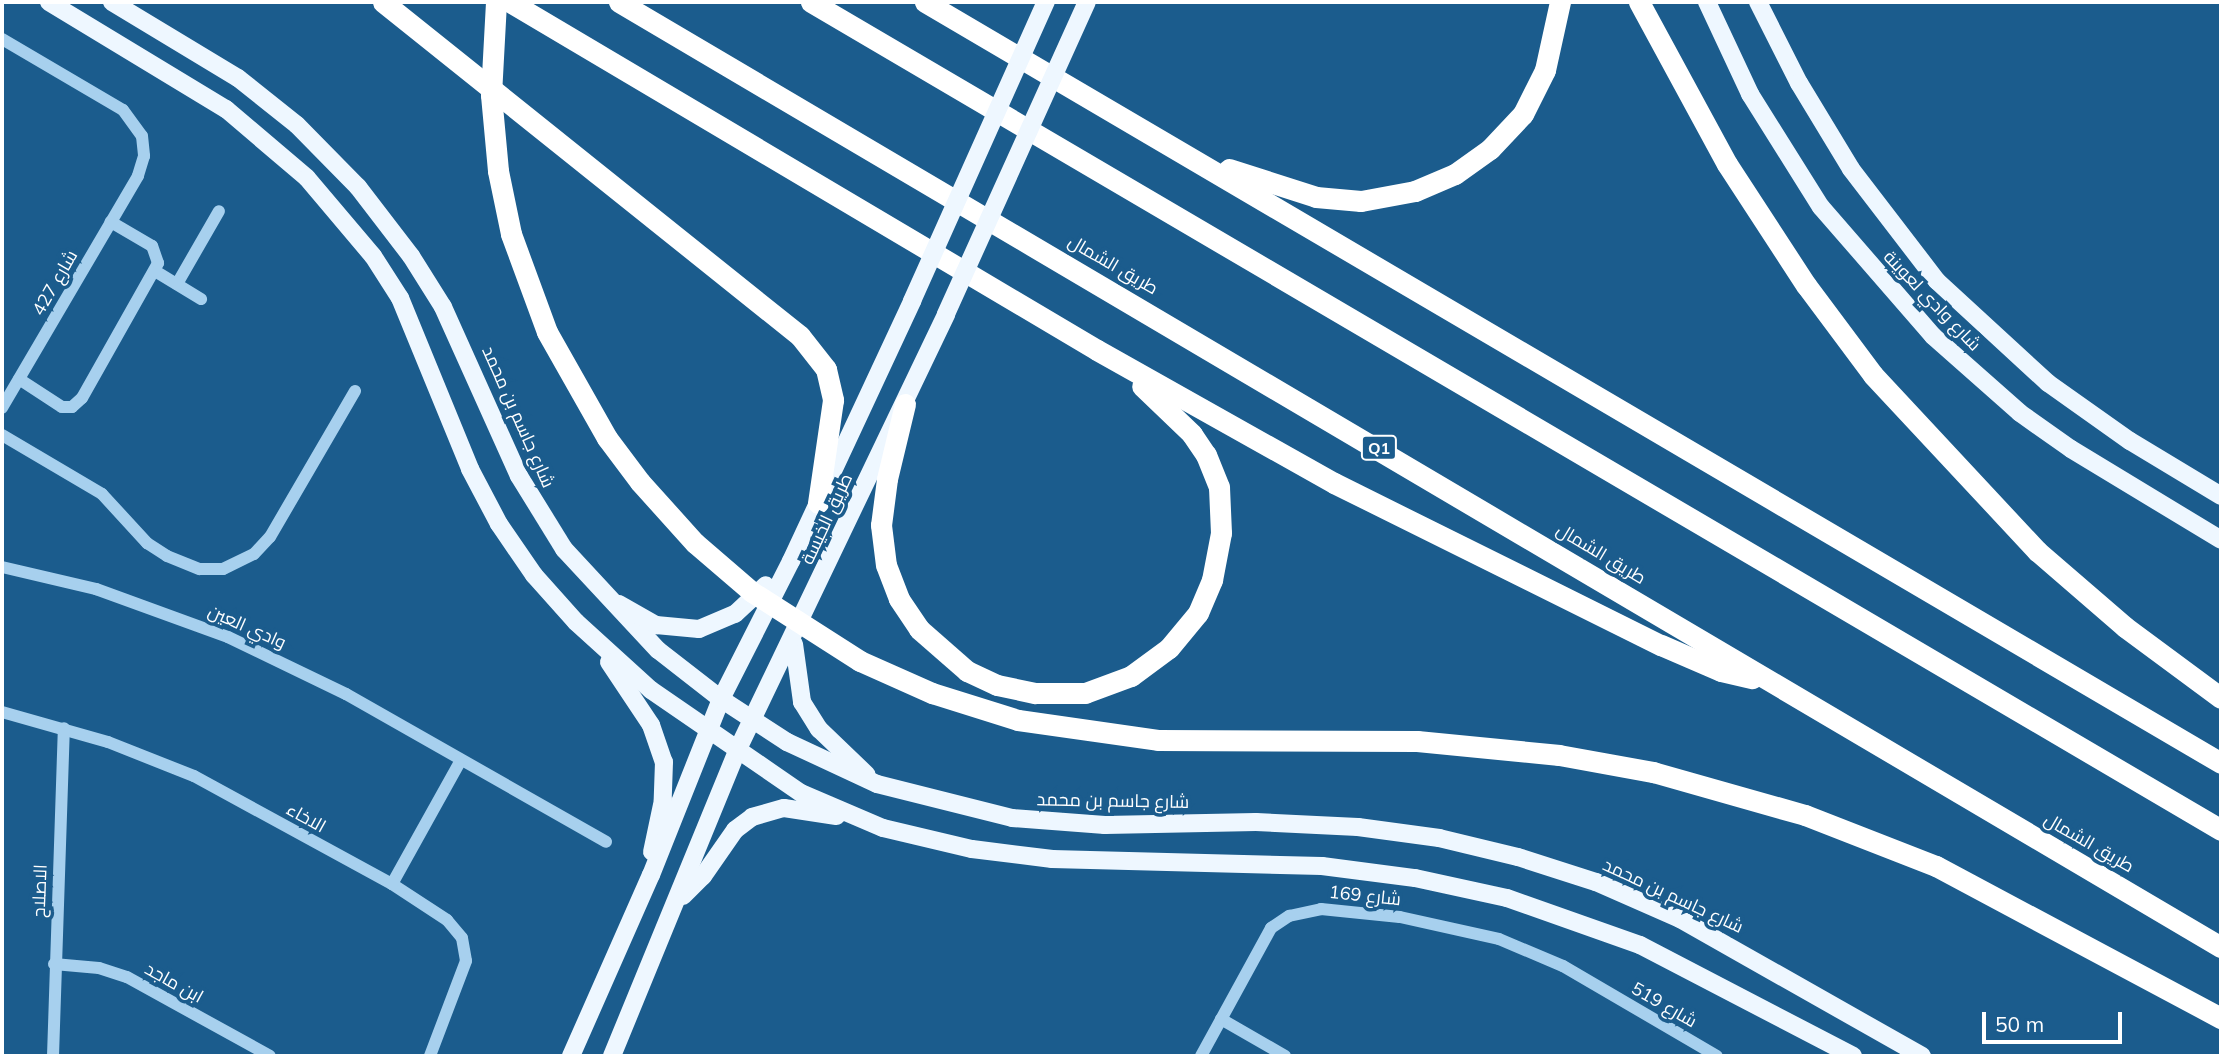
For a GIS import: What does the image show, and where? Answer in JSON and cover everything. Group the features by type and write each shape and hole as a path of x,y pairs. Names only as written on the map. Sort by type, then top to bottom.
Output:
{"highway":[{"path":"383,2 800,335 826,369 832,400 818,503"},
{"path":"496,2 491,95 498,171 512,234 547,332 592,414 640,482 695,543 752,592 860,661 932,693 1018,720 1158,740 1418,741 1559,755 1653,772 1805,815 1936,866 2221,1018"},
{"path":"510,2 1097,349 1334,483 1610,620 1721,671 1764,679"},
{"name":"طريق الشمال","path":"619,2 2221,947"},
{"path":"811,2 2221,830"},
{"path":"925,2 2221,764"},
{"path":"1189,155 1316,197 1361,201 1438,182 1490,149 1523,114 1549,57 1560,2"},
{"path":"1639,2 1727,164 1806,285 1873,375 2038,551 2126,627 2221,698"},
{"path":"905,404 887,479 881,525 886,565 899,599 919,629 967,671 997,685 1035,693 1085,693 1131,676 1169,648 1198,613 1212,580 1221,533 1219,487 1192,434 1097,349"}],"main road":[{"path":"49,2 226,109 281,153 333,207 387,276 411,320 470,469 499,524 554,600 598,644 707,732 802,793 854,818"},
{"name":"شارع جاسم بن محمد","path":"112,2 208,57 268,101 328,155 379,212 455,330 533,501 601,593 658,650 751,721 834,766 877,784 966,810 1024,820 1105,825 1256,822 1358,827 1439,838 1518,857 1596,882 1680,919 1922,1056"},
{"path":"571,1056 651,875 721,699 791,561 912,301 1046,2"},
{"name":"طريق الخيسة","path":"611,1056 737,751 795,637 905,404 1087,2"},
{"name":"شارع وادي لعوينة","path":"1707,2 1750,94 1821,207 1933,336 2020,413 2071,449 2221,540"},
{"name":"شارع وادي لعوينة","path":"1758,2 1766,22 1851,169 1937,281 2048,383 2130,441 2221,496"},
{"path":"601,593 656,625 699,629 735,614 791,561"},
{"path":"795,637 794,665 803,702 829,739 877,784"},
{"path":"598,644 651,725 661,750 665,788 651,875"},
{"path":"677,901 703,876 735,830 751,817 783,808 854,818 942,843 1002,854 1322,866 1461,887 1552,912 1640,945 1846,1054"}],"street":[{"path":"1766,22 1768,2"},
{"name":"شارع 427","path":"2,39 131,117 144,146 138,176 2,408"},
{"path":"177,284 219,211"},
{"path":"19,379 62,407 76,405 155,271 159,258 155,249 111,222"},
{"path":"155,271 201,299"},
{"path":"2,435 102,494 147,542 167,556 200,569 223,569 254,554 270,537 355,391"},
{"name":"وادي العين","path":"2,567 96,589 228,637 346,695 606,842"},
{"name":"الاخاء","path":"2,712 64,728 194,776 392,884 447,920 466,949 463,972 430,1056"},
{"name":"الاصلاح","path":"53,1056 64,728"},
{"path":"392,884 461,760"},
{"name":"شارع 169","path":"1200,1056 1271,928 1289,916 1310,909 1400,917 1466,930 1531,951 1593,983"},
{"name":"ابن ماجد","path":"54,964 91,966 127,977 263,1055"},
{"name":"شارع 519","path":"1593,983 1717,1056"},
{"path":"1221,1019 1285,1056"}]}
